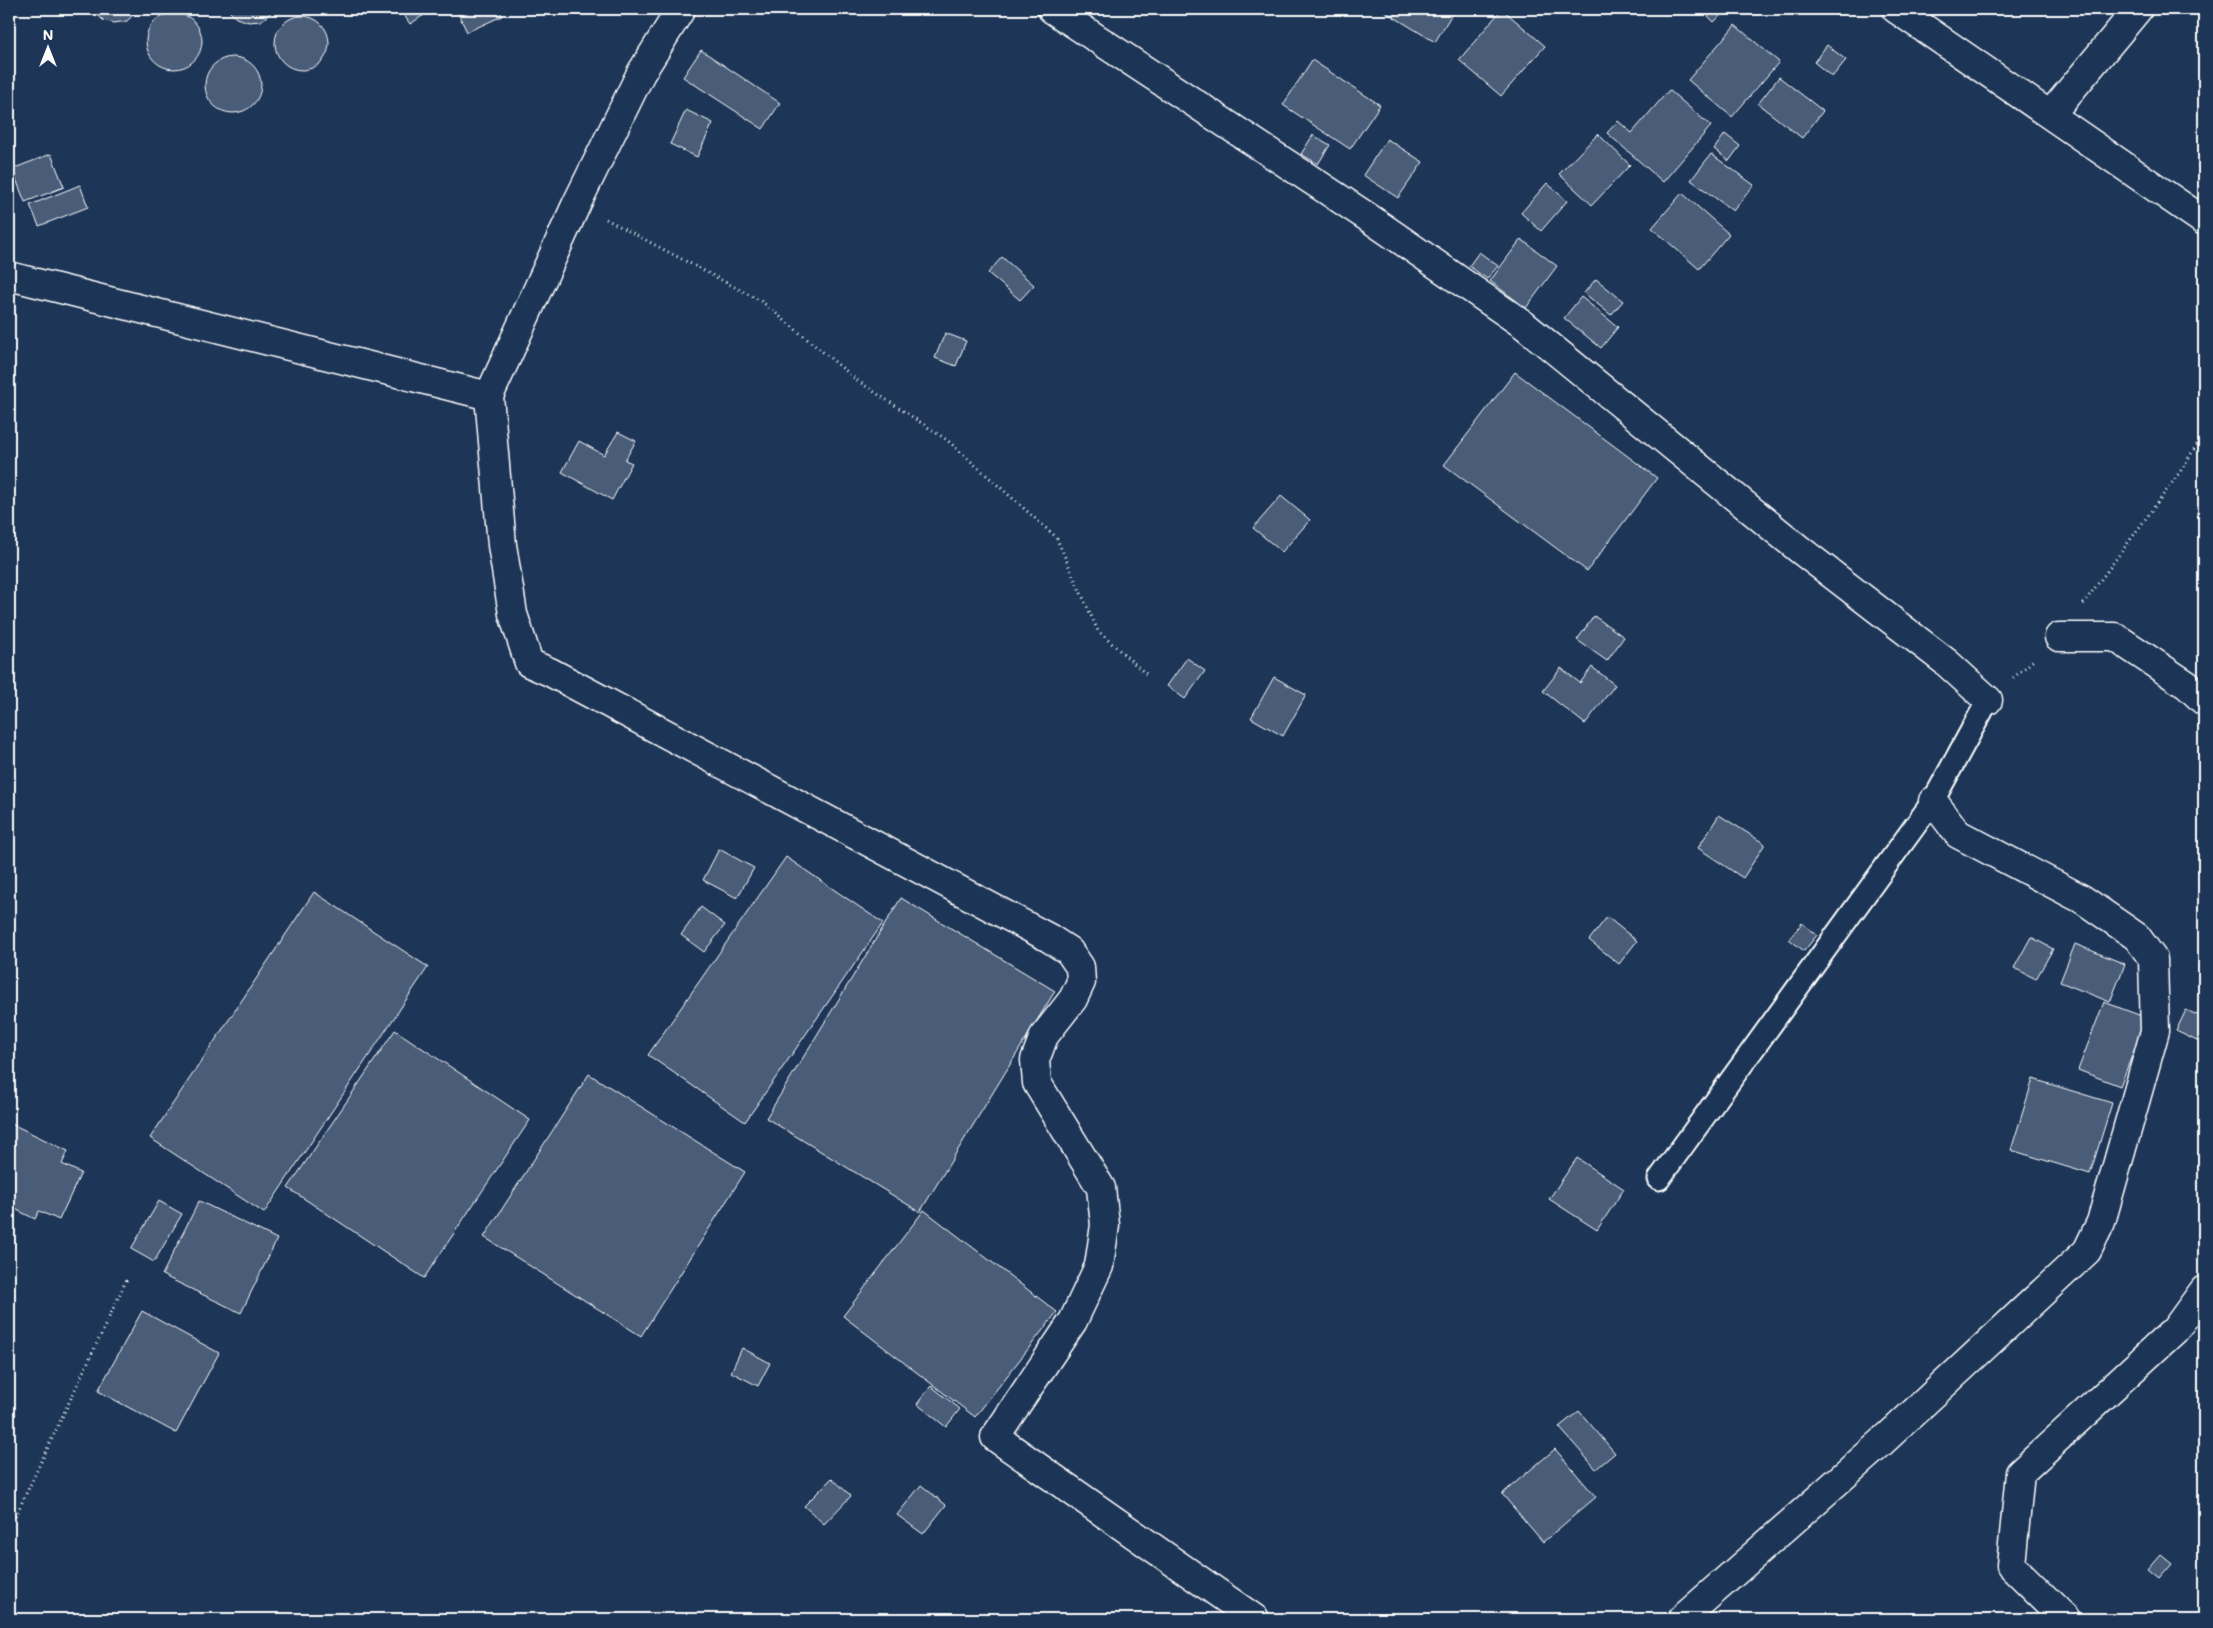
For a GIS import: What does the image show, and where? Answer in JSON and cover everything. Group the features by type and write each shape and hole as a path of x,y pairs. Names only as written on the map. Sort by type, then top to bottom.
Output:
{"street":[{"path":"681,9 641,74 577,203 489,396 502,545 513,614 529,663 638,718 1049,938 1069,951 1080,967 1081,982 1073,999 1044,1036 1035,1060 1037,1083 1101,1188 1105,1225 1099,1266 1073,1321 995,1437 1255,1619"},
{"path":"1052,9 1360,213 1524,325 1799,549 1946,662 1988,700"},
{"path":"1896,9 2204,221"},
{"path":"2050,114 2138,9"},
{"path":"9,276 489,396"},
{"path":"2059,637 2115,637 2187,685 2204,701"},
{"path":"1682,1619 1882,1442 2087,1251 2101,1222 2155,1032 2153,959 2138,937 2082,899 1958,834 1933,801"},
{"path":"2066,1619 2011,1565 2020,1473 2175,1330 2204,1290"}],"lane":[{"path":"1659,1179 1933,801 1988,700"}],"path":[{"path":"577,203 761,301 858,381 947,440 1056,537 1098,631 1146,674"},
{"path":"1988,700 2059,637 2180,472 2204,433"},
{"path":"9,1530 127,1280"}],"building":[{"path":"91,9 139,9 127,21 114,23 103,20"},
{"path":"227,9 275,9 261,21 249,22 236,18"},
{"path":"400,9 424,9 427,13 410,24"},
{"path":"456,9 499,9 502,16 467,32"},
{"path":"1385,9 1455,9 1435,42 1384,11"},
{"path":"1502,9 1545,46 1501,96 1459,60"},
{"path":"1701,9 1727,9 1714,22"},
{"path":"168,13 180,13 194,21 202,35 200,52 194,61 180,69 168,69 158,64 151,57 146,47 146,35 151,25 158,18"},
{"path":"302,16 312,18 321,24 327,33 329,43 327,53 321,62 312,68 302,70 292,68 283,62 277,53 275,43 277,33 283,24 292,18"},
{"path":"1735,25 1779,62 1732,117 1688,80"},
{"path":"1827,45 1846,60 1832,77 1814,62"},
{"path":"701,50 780,103 763,129 683,77"},
{"path":"233,57 244,59 253,65 259,74 261,85 259,96 253,105 244,111 233,113 222,111 213,105 207,96 205,85 207,74 213,65 222,59"},
{"path":"1312,60 1380,105 1350,149 1283,105"},
{"path":"1779,77 1823,111 1802,138 1758,104"},
{"path":"1669,90 1711,126 1663,182 1607,133 1618,121 1632,133"},
{"path":"686,110 713,123 697,157 670,144"},
{"path":"1598,134 1630,165 1592,205 1559,174"},
{"path":"1725,134 1740,146 1729,161 1714,149"},
{"path":"1313,135 1330,145 1318,164 1301,154"},
{"path":"1387,139 1423,162 1398,198 1363,175"},
{"path":"51,154 64,187 25,202 12,169"},
{"path":"1711,154 1754,185 1733,211 1691,180"},
{"path":"1547,183 1567,201 1541,231 1521,213"},
{"path":"80,185 88,207 39,226 30,205"},
{"path":"1682,193 1729,234 1699,269 1652,228"},
{"path":"1521,239 1557,266 1526,308 1490,281"},
{"path":"1479,252 1498,266 1487,279 1469,266"},
{"path":"1002,257 1034,285 1020,300 988,273"},
{"path":"1596,279 1623,301 1611,315 1584,293"},
{"path":"1581,297 1618,327 1601,348 1564,318"},
{"path":"945,333 966,341 956,366 935,358"},
{"path":"1515,372 1657,478 1587,571 1444,465"},
{"path":"618,432 636,441 625,460 632,463 612,500 562,472 579,441 604,455"},
{"path":"1281,496 1310,520 1282,552 1253,528"},
{"path":"1594,616 1624,637 1607,661 1577,640"},
{"path":"1187,658 1205,671 1185,699 1167,686"},
{"path":"1592,667 1615,685 1585,724 1543,691 1561,668 1580,683"},
{"path":"1274,677 1306,695 1283,736 1251,718"},
{"path":"1719,815 1765,844 1743,878 1698,848"},
{"path":"719,849 754,868 737,898 703,880"},
{"path":"786,857 883,923 745,1122 648,1055"},
{"path":"314,892 428,967 264,1213 150,1138"},
{"path":"901,898 1055,991 920,1212 766,1118"},
{"path":"701,907 725,925 704,952 681,935"},
{"path":"1607,917 1637,941 1619,964 1589,940"},
{"path":"1802,923 1817,935 1804,951 1789,939"},
{"path":"2031,937 2053,949 2036,979 2014,968"},
{"path":"2075,944 2125,964 2110,1002 2060,982"},
{"path":"2104,1002 2147,1018 2120,1086 2078,1070"},
{"path":"2186,1010 2204,1018 2204,1036 2201,1043 2176,1031"},
{"path":"395,1030 530,1120 424,1278 288,1188"},
{"path":"589,1074 745,1172 641,1336 484,1237"},
{"path":"2033,1079 2112,1103 2090,1174 2011,1150"},
{"path":"12,1124 68,1151 62,1164 81,1173 59,1220 39,1211 35,1219 9,1206 9,1131"},
{"path":"1577,1158 1624,1189 1597,1230 1549,1199"},
{"path":"159,1201 182,1214 154,1262 131,1249"},
{"path":"199,1201 277,1239 241,1313 162,1275"},
{"path":"924,1210 1057,1312 975,1417 843,1316"},
{"path":"142,1311 219,1353 176,1433 98,1391"},
{"path":"742,1348 770,1363 758,1386 731,1372"},
{"path":"931,1386 960,1409 946,1427 917,1404"},
{"path":"1579,1411 1615,1453 1596,1469 1559,1427"},
{"path":"1555,1449 1596,1497 1543,1542 1502,1494"},
{"path":"832,1478 851,1496 824,1524 804,1506"},
{"path":"921,1485 946,1505 923,1534 897,1515"},
{"path":"2161,1555 2172,1564 2159,1579 2148,1570"}]}
